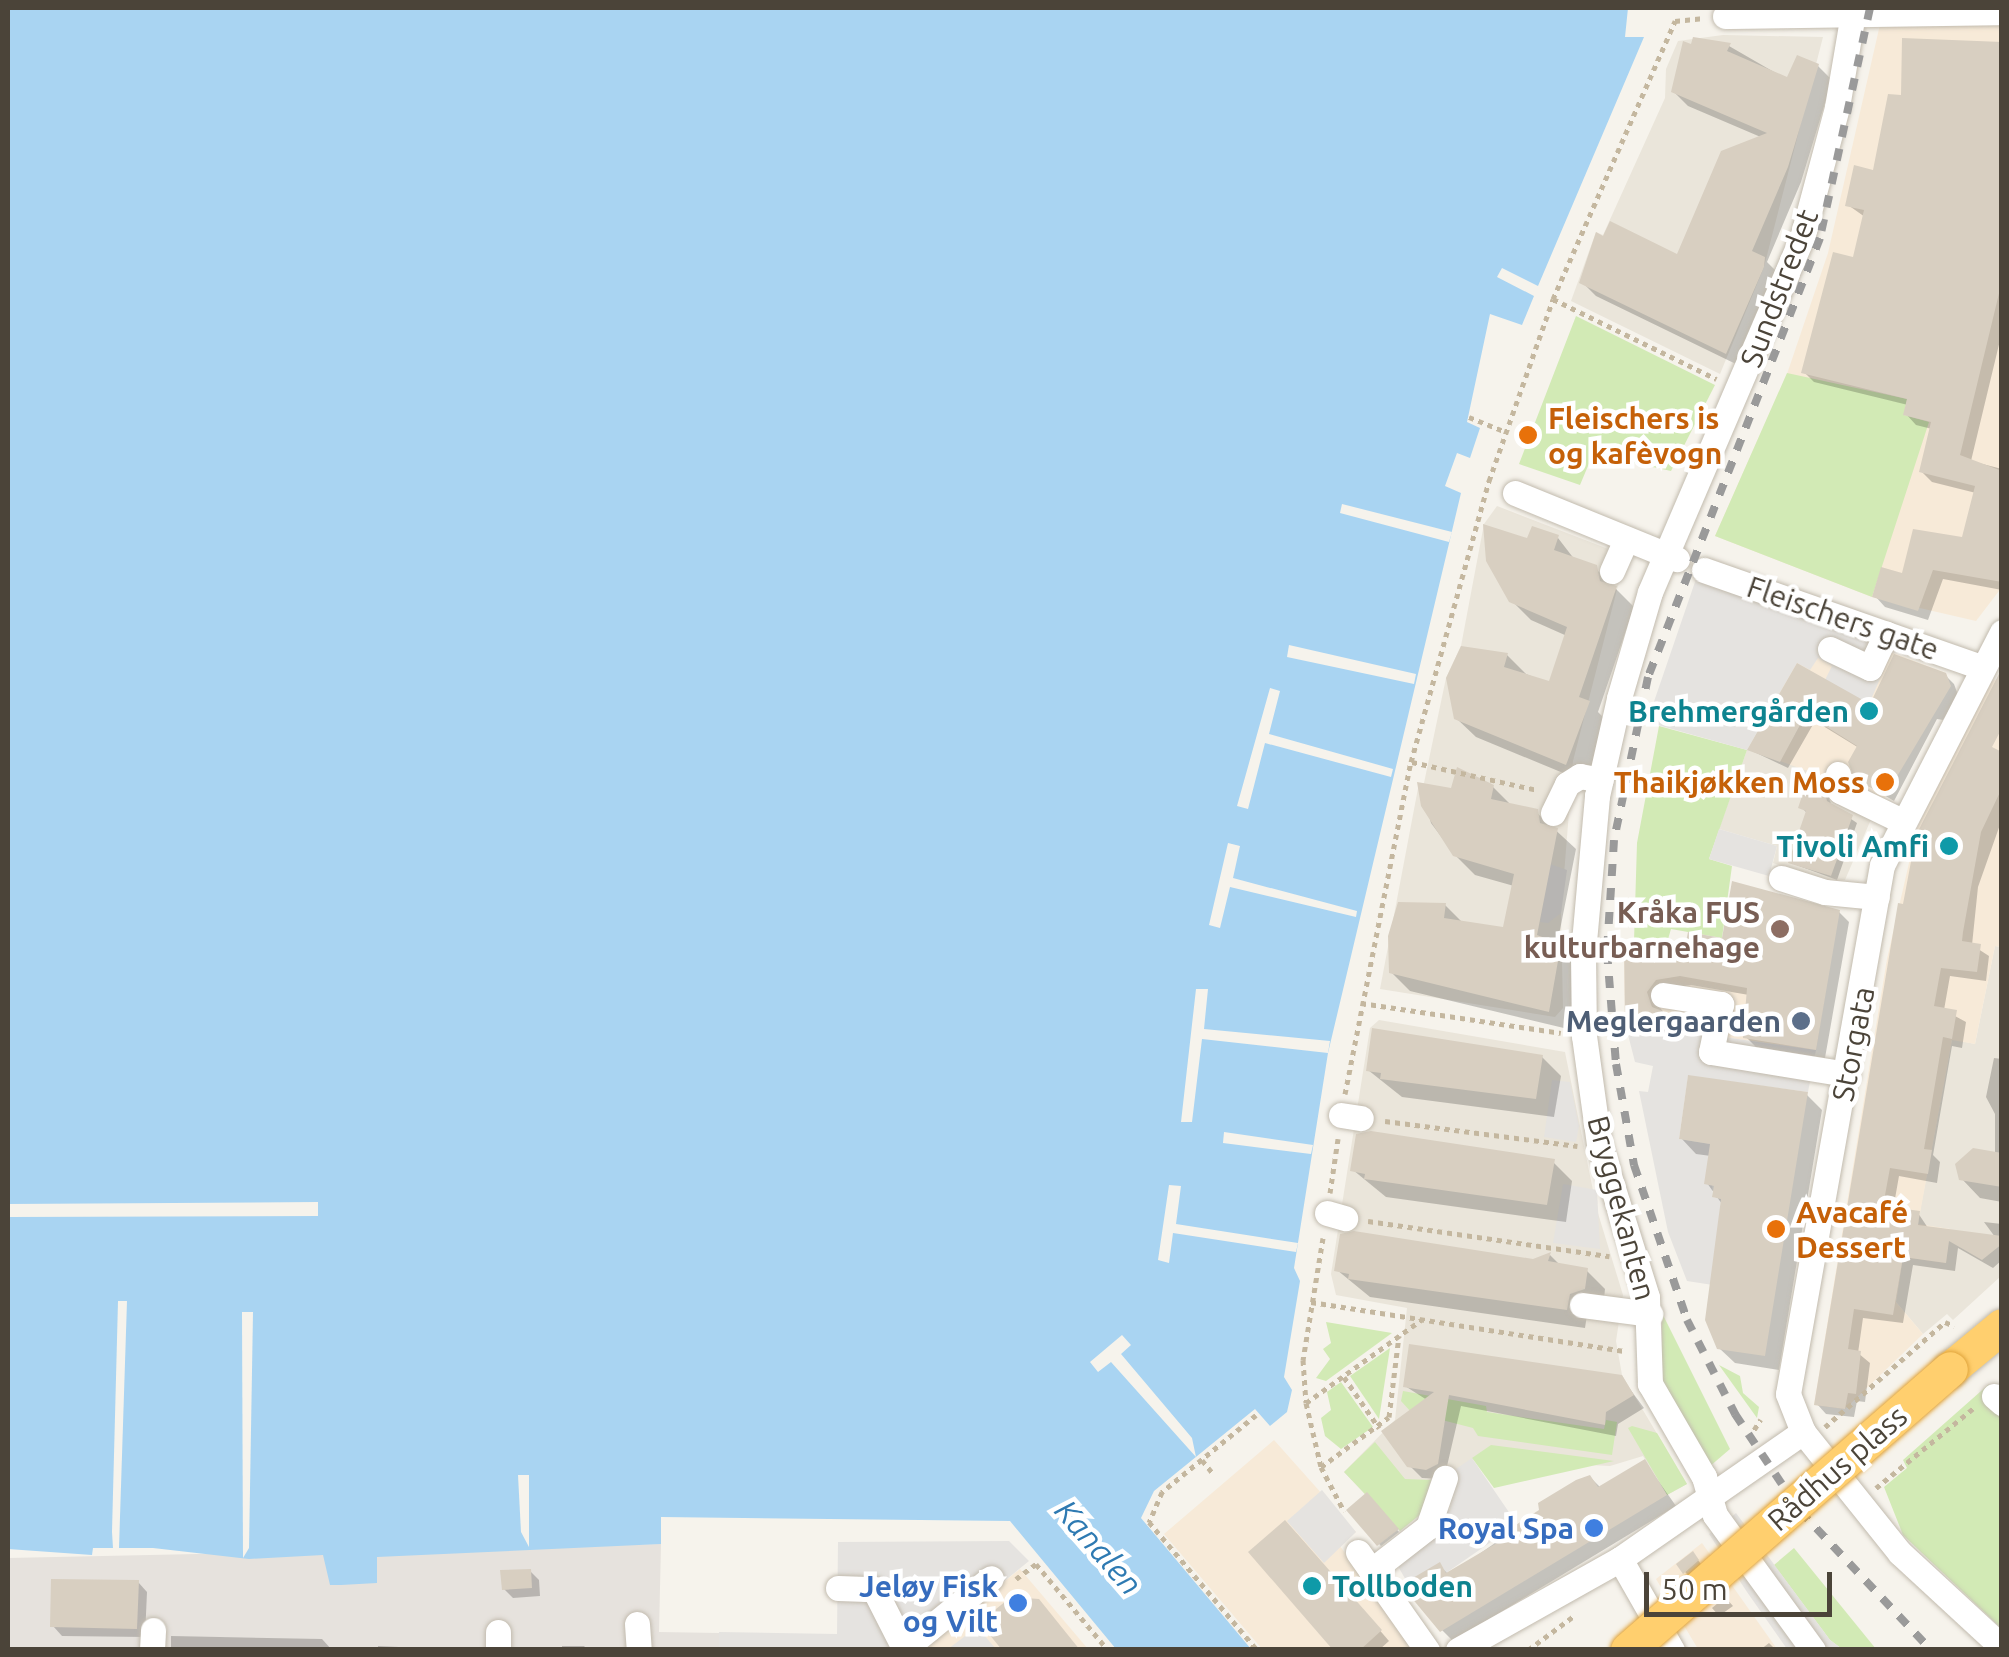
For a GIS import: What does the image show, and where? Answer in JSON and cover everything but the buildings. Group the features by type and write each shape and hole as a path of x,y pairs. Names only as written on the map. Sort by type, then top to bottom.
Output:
{"highway":[{"name":"Rådhus plass","path":"1628,1650 2002,1326"}],"street":[{"path":"1725,16 1853,9 2002,12"},
{"name":"Sundstredet","path":"1671,557 1802,238 1837,107 1853,9"},
{"path":"1515,494 1671,557"},
{"path":"1612,571 1626,539"},
{"name":"Bryggekanten","path":"1671,557 1619,698 1600,780 1585,884 1584,1036 1599,1144 1650,1314 1644,1354 1659,1403 1713,1496 1715,1514 1813,1650"},
{"name":"Fleischers gate","path":"1704,570 1729,585 1795,609 1886,633 1982,667"},
{"name":"Storgata","path":"1814,1429 1788,1394 1877,897 1900,820 2002,632"},
{"path":"1830,649 1870,668 1886,633"},
{"path":"1838,774 1840,791 1900,820"},
{"path":"1556,804 1580,776 1600,780"},
{"path":"1780,878 1824,892 1877,897"},
{"path":"1663,995 1728,1005 1711,1052 1847,1074"},
{"path":"1582,1305 1650,1314"},
{"path":"1458,1650 1620,1560 1814,1429 1900,1553 2002,1647"},
{"path":"1427,1650 1365,1561 1428,1526 1445,1478"},
{"path":"1620,1560 1672,1650"},
{"path":"838,1588 874,1589 904,1649 991,1578"}],"path":[{"path":"1344,1511 1321,1468 1306,1404 1303,1360 1311,1302 1344,1217 1358,1118 1361,1003 1412,762 1506,432 1553,299 1675,20 1725,16"},
{"path":"1553,299 1739,390"},
{"path":"1469,417 1506,432"},
{"path":"1412,762 1556,804"},
{"path":"1361,1003 1584,1036"},
{"path":"1358,1118 1599,1144"},
{"path":"1344,1217 1632,1256"},
{"path":"1311,1302 1644,1354"},
{"path":"1306,1404 1423,1319"},
{"path":"1814,1429 1945,1322 1954,1326"},
{"path":"1321,1468 1389,1417 1399,1336"},
{"path":"1344,1377 1378,1428"},
{"path":"1876,1488 1998,1399"},
{"path":"1256,1415 1162,1492 1150,1522 1256,1646"},
{"path":"1202,1460 1214,1475"},
{"path":"991,1578 1009,1585 1036,1564 1108,1650"},
{"path":"1528,1650 1589,1605"}],"shaded area":[{"path":"1881,20 2001,20 2002,587 1976,621 1872,597 1715,536 1787,374 1828,253"},
{"path":"1723,35 1823,37 1764,267 1720,374 1571,301 1596,232 1603,235 1665,98 1666,69 1678,41"},
{"path":"1497,506 1611,550 1621,574 1573,761 1561,913 1563,1008 1555,1017 1380,989 1419,783 1424,783 1446,678 1461,646 1484,524"},
{"path":"1696,579 1892,651 1869,704 1825,680 1832,666 1818,658 1810,670 1797,663 1747,750 1647,722"},
{"path":"1817,624 1946,673 1948,687 1884,799 1780,761 1807,713 1778,695"},
{"path":"2001,677 2001,947 1995,946 1975,1044 1952,1040 1918,1224 1950,1229 1946,1263 1903,1257 1896,1302 1923,1334 1845,1409 1814,1405 1887,959 1917,828 1988,683"},
{"path":"1778,695 1807,713 1835,781 1875,810 1845,880 1829,882 1773,863 1777,846 1719,829 1747,750"},
{"path":"1719,829 1777,846 1769,876 1709,859"},
{"path":"1550,864 1567,870 1561,913 1548,923 1540,922"},
{"path":"1624,942 1828,976 1816,1050 1625,1023"},
{"path":"1995,946 2001,947 2001,1276 1953,1320 1947,1314 1923,1334 1896,1302 1903,1257 1950,1229 1918,1225 1920,1211 1952,1039 1975,1044"},
{"path":"1379,1020 1565,1052 1597,1210 1623,1295 1616,1341 1622,1375 1687,1484 1667,1495 1643,1456 1610,1466 1472,1459 1400,1531 1344,1472 1395,1420 1407,1308 1336,1295 1331,1274 1370,1028"},
{"path":"1625,1023 1816,1050 1808,1092 1688,1076 1679,1139 1710,1144 1713,1197 1721,1199 1713,1285 1687,1281 1668,1232 1639,1091 1648,1092 1653,1066 1635,1062"},
{"path":"1552,1080 1570,1082 1579,1126 1576,1142 1544,1137"},
{"path":"1563,1184 1597,1190 1600,1249 1553,1243"},
{"path":"1274,1440 1356,1532 1340,1546 1413,1649 1262,1649 1164,1534"},
{"path":"1472,1458 1517,1524 1446,1573 1440,1563 1407,1582 1395,1561 1450,1509 1453,1471"},
{"path":"1322,1490 1356,1532 1324,1563 1287,1521"},
{"path":"1736,1513 1830,1640 1842,1649 1823,1650 1729,1519"},
{"path":"1715,1530 1797,1649 1787,1649 1747,1592 1709,1534"},
{"path":"1009,1541 1029,1561 921,1649 719,1649 719,1632 837,1634 838,1542"},
{"path":"1702,1543 1777,1649 1698,1649 1656,1579"},
{"path":"661,1544 659,1632 848,1635 873,1649 8,1649 8,1558"},
{"path":"1020,1569 1088,1649 924,1649 970,1609"},
{"path":"977,1627 996,1649 948,1649"}],"green space":[{"path":"1576,316 1715,385 1671,471 1593,454 1580,485 1519,464"},
{"path":"1787,373 1907,399 1904,415 1929,422 1872,597 1715,536"},
{"path":"1659,726 1747,750 1709,859 1732,866 1722,938 1671,929 1666,946 1634,941 1637,843"},
{"path":"1662,1313 1730,1449 1709,1467 1662,1387"},
{"path":"1326,1322 1392,1333 1326,1381 1316,1378 1330,1359 1323,1349 1331,1343"},
{"path":"1390,1348 1379,1419 1350,1376"},
{"path":"1719,1365 1740,1376 1743,1393 1759,1407 1757,1418"},
{"path":"1341,1382 1373,1427 1341,1449 1325,1436 1321,1418 1331,1410 1327,1392"},
{"path":"1989,1384 1986,1398 2001,1416 2001,1628 1903,1535 1884,1487 1907,1468 1903,1460"},
{"path":"1403,1391 1486,1406 1487,1412 1604,1429 1606,1420 1617,1422 1612,1455 1478,1436 1473,1428 1411,1412 1401,1401"},
{"path":"1628,1428 1657,1433 1687,1484 1667,1495"},
{"path":"1375,1442 1405,1479 1431,1480 1421,1514 1400,1531 1344,1472"},
{"path":"1491,1445 1614,1461 1494,1488 1472,1458"},
{"path":"1794,1548 1876,1649 1842,1649 1830,1640 1774,1565"}],"water":[{"name":"Kanalen","path":"8,8 1628,8 1625,37 1644,37 1538,286 1502,268 1497,277 1534,296 1522,325 1490,314 1467,422 1480,428 1470,458 1457,453 1445,486 1461,493 1328,1053 1294,1268 1300,1281 1284,1377 1292,1390 1287,1412 1270,1426 1255,1409 1154,1491 1141,1518 1251,1649 1116,1649 1010,1521 661,1517 661,1544 377,1557 377,1583 341,1585 330,1585 323,1555 249,1559 153,1548 93,1548 92,1555 8,1549"}],"pier":[{"path":"1342,504 1452,532 1449,542 1340,513"},
{"path":"1289,645 1416,674 1414,684 1287,657"},
{"path":"1270,688 1280,691 1269,734 1393,769 1391,777 1265,743 1248,809 1237,806"},
{"path":"1228,843 1240,846 1233,878 1357,911 1356,917 1230,887 1220,928 1209,925"},
{"path":"1196,989 1208,989 1204,1029 1330,1041 1328,1053 1202,1039 1192,1122 1181,1122"},
{"path":"1224,1132 1313,1145 1311,1154 1223,1143"},
{"path":"1169,1185 1181,1186 1176,1224 1298,1243 1296,1252 1173,1233 1169,1263 1158,1260"},
{"path":"318,1202 318,1216 8,1217 8,1204"},
{"path":"118,1301 127,1301 119,1548 113,1548 112,1532"},
{"path":"242,1312 253,1312 249,1548 243,1558"},
{"path":"1122,1335 1131,1345 1121,1354 1192,1438 1196,1457 1111,1362 1098,1372 1090,1362"},
{"path":"518,1475 529,1475 529,1547 521,1532"}],"railway":[{"path":"1870,8 1820,238 1648,677 1614,840 1607,952 1616,1064 1634,1165 1687,1320 1735,1414 1800,1511 1931,1650"}],"place":[{"name":"Fleischers is og kafèvogn","path":"1528,435"},
{"name":"Brehmergården","path":"1869,711"},
{"name":"Thaikjøkken Moss","path":"1885,782"},
{"name":"Tivoli Amfi","path":"1949,846"},
{"name":"Kråka FUS kulturbarnehage","path":"1780,929"},
{"name":"Meglergaarden","path":"1801,1021"},
{"name":"Avacafé Dessert","path":"1776,1229"},
{"name":"Royal Spa","path":"1594,1528"},
{"name":"Tollboden","path":"1312,1586"},
{"name":"Jeløy Fisk og Vilt","path":"1018,1603"}]}
